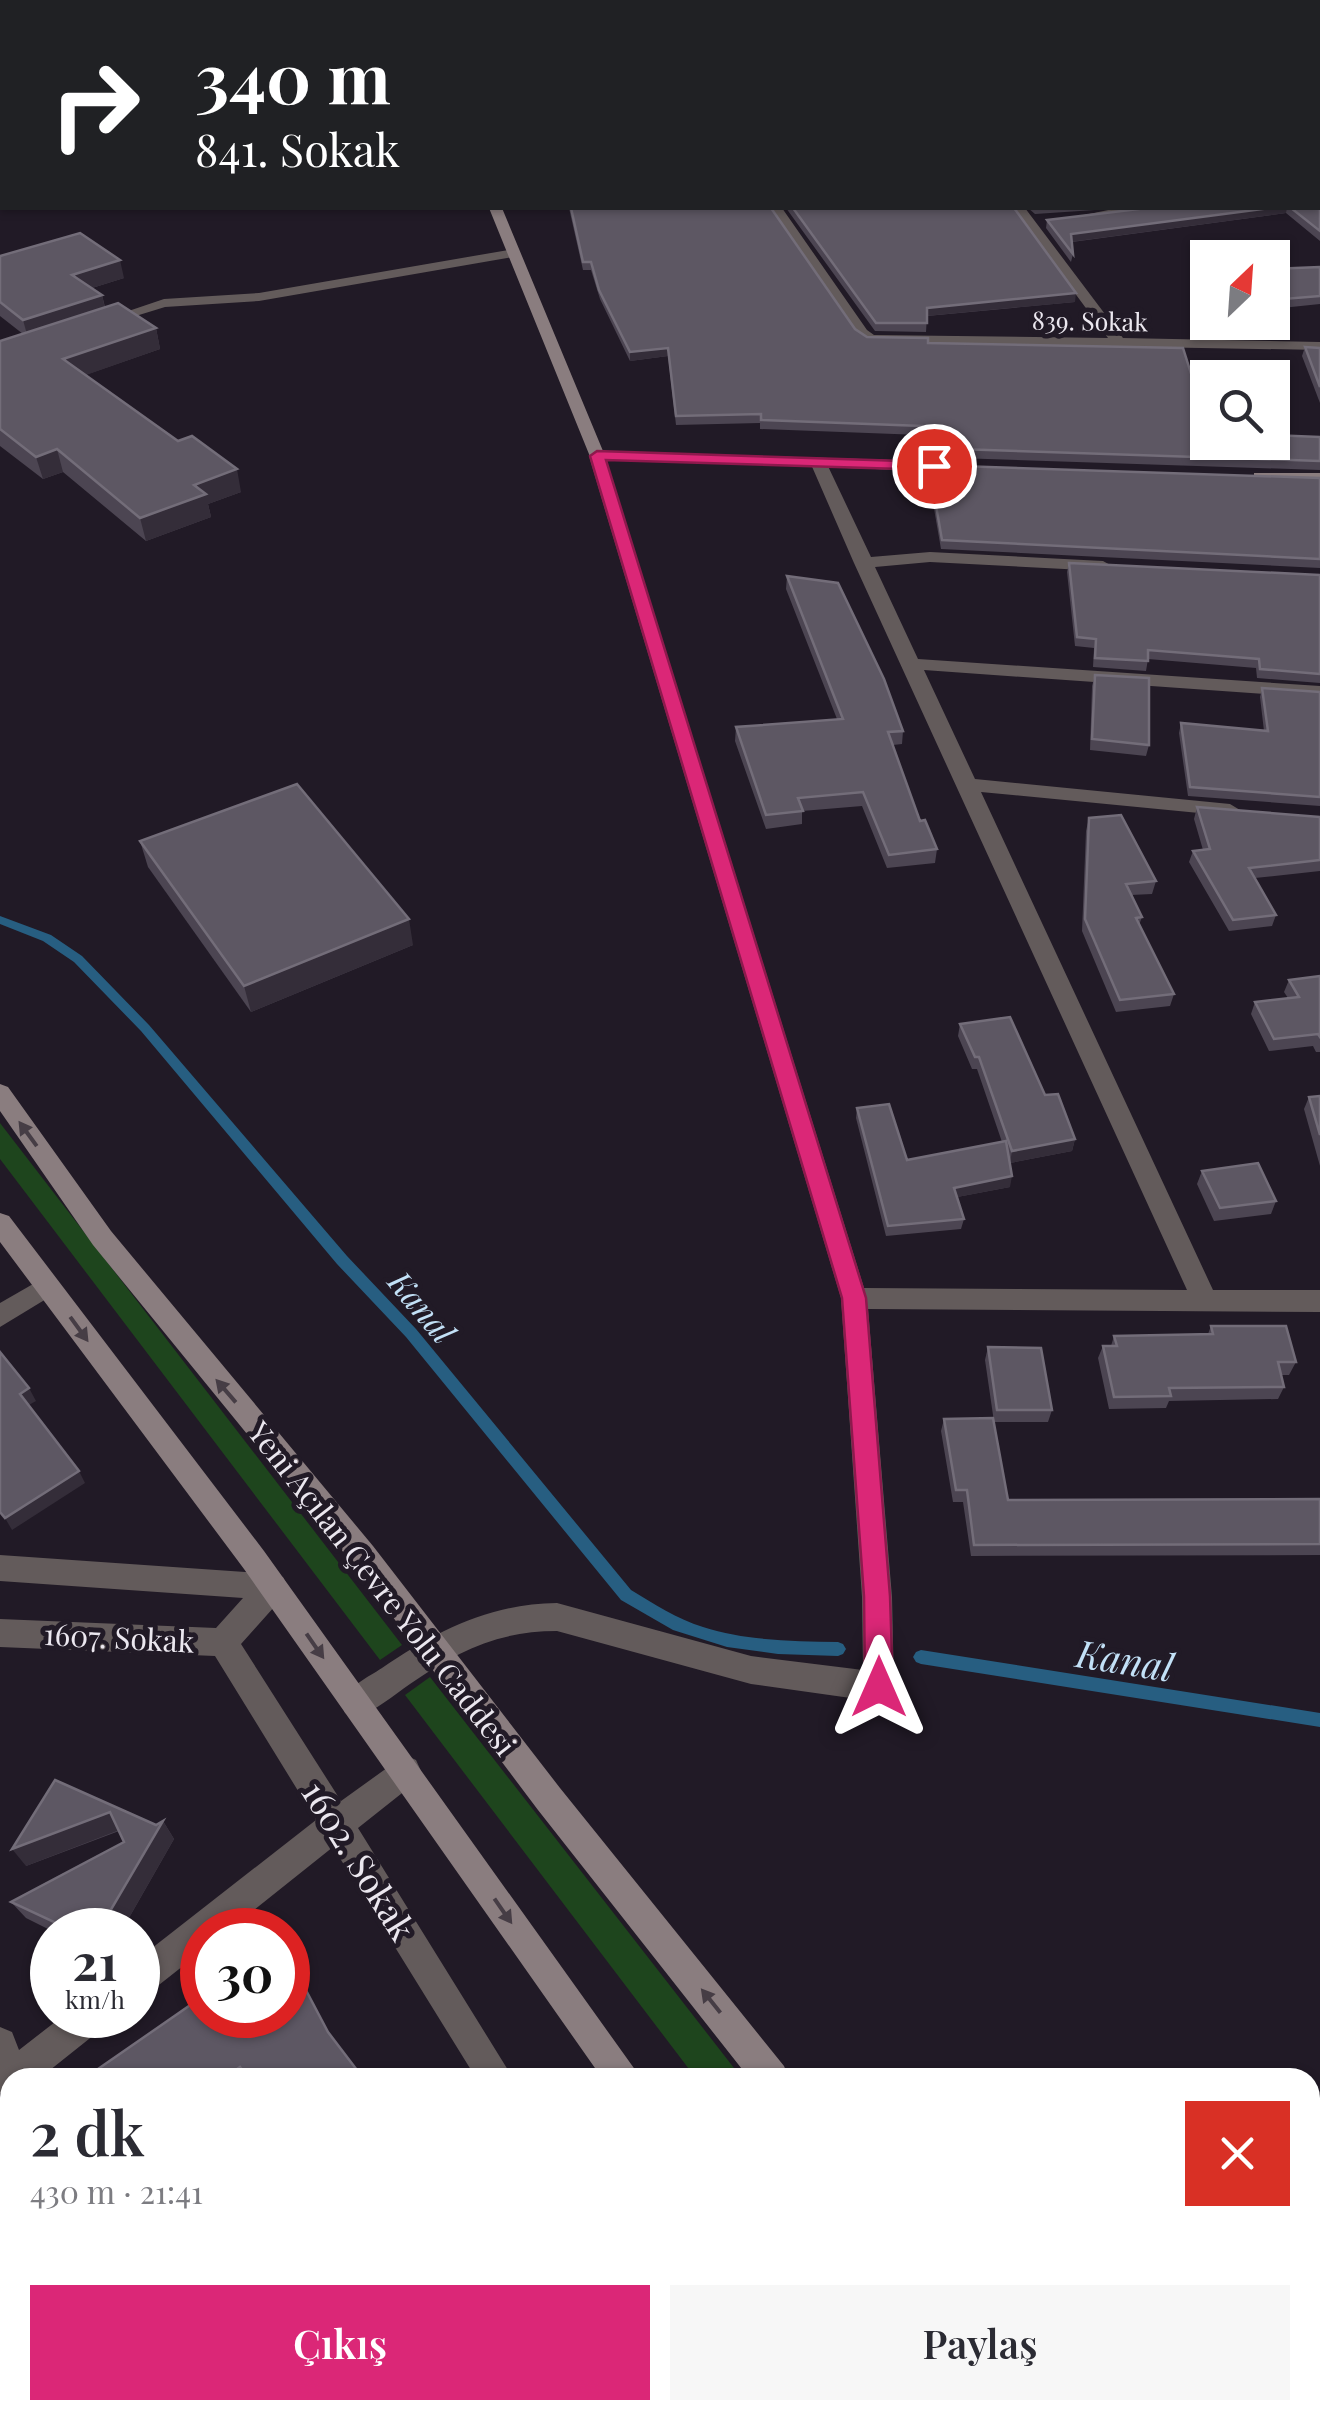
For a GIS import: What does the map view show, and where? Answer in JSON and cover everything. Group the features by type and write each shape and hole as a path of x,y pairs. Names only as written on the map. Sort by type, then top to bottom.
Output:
{"main road":[{"path":"496,210 597,456 972,467"},
{"path":"1243,475 1320,478"},
{"name":"Yeni Açılan Çevre Yolu Caddesi","path":"0,1093 102,1238 362,1555 764,2068"},
{"path":"0,1222 273,1587 617,2068"}],"street":[{"name":"839. Sokak","path":"777,210 862,333 879,341 1320,346"},
{"path":"1021,210 1119,343"},
{"path":"1069,218 1130,210"},
{"path":"1031,222 1050,220"},
{"path":"84,328 164,303 259,297 514,253"},
{"path":"356,1703 473,1628 500,1619 557,1616 751,1670 879,1687 877,1596 854,1298 597,456"},
{"path":"818,462 1204,1300"},
{"path":"863,563 930,557 1125,567"},
{"path":"913,664 1320,692"},
{"path":"968,785 1261,814"},
{"path":"0,1316 47,1286"},
{"path":"854,1298 1320,1301"},
{"path":"0,1568 273,1587"},
{"name":"1607. Sokak","path":"0,1633 223,1642 273,1587"},
{"name":"1602. Sokak","path":"223,1642 490,2068"},
{"path":"160,1963 404,1771"},
{"path":"23,2068 62,2038"},
{"path":"0,2044 7,2068"}],"green space":[{"path":"0,1123 402,1645 380,1660 0,1159"},
{"path":"430,1677 734,2068 688,2068 405,1695"}],"building":[{"path":"571,210 772,210 855,329 867,337 928,338 928,343 1183,348 1190,370 1190,457 926,448 922,426 761,420 761,414 676,416 668,348 630,352 599,290 591,262 583,262"},
{"path":"794,210 1015,210 1076,293 927,308 927,323 876,323"},
{"path":"1130,210 1255,210 1071,234 1073,254 1047,220"},
{"path":"1294,210 1320,210 1320,231"},
{"path":"80,233 120,260 72,275 102,295 23,320 0,302 0,256"},
{"path":"1320,267 1320,296 1290,298 1290,268"},
{"path":"118,303 156,328 63,359 178,441 192,436 237,469 194,485 206,494 140,518 57,449 36,457 0,429 0,341"},
{"path":"1305,347 1320,348 1320,387"},
{"path":"1290,436 1320,437 1320,461 1290,460"},
{"path":"929,465 1320,478 1320,559 942,540"},
{"path":"1069,563 1320,575 1320,674 1260,669 1259,659 1148,650 1148,661 1095,658 1096,639 1077,637"},
{"path":"787,576 838,583 884,679 903,731 888,732 920,821 925,820 937,849 889,855 863,792 798,798 803,811 766,815 736,727 843,719"},
{"path":"1095,675 1149,678 1149,745 1092,739"},
{"path":"1262,688 1320,692 1320,797 1190,787 1181,723 1268,731"},
{"path":"297,784 409,919 244,986 140,841"},
{"path":"1197,807 1320,817 1320,860 1249,868 1276,915 1233,920 1193,851 1210,849"},
{"path":"1121,815 1156,881 1126,884 1142,917 1136,918 1174,994 1120,1000 1085,919 1089,818"},
{"path":"1320,976 1320,1037 1318,1034 1274,1039 1255,1002 1299,997 1289,980"},
{"path":"1010,1017 1045,1095 1058,1094 1075,1139 1012,1151 979,1057 975,1057 960,1024"},
{"path":"1320,1096 1320,1135 1309,1097"},
{"path":"889,1104 907,1160 1006,1141 1012,1176 954,1188 964,1219 888,1226 857,1108"},
{"path":"1258,1163 1276,1201 1220,1208 1202,1171"},
{"path":"1211,1326 1286,1326 1296,1362 1278,1362 1284,1387 1169,1388 1171,1396 1114,1397 1103,1346 1117,1346 1114,1336 1213,1334"},
{"path":"988,1347 1041,1348 1052,1410 997,1410"},
{"path":"0,1352 29,1388 20,1394 79,1471 5,1518 0,1512"},
{"path":"993,1418 1008,1500 1320,1499 1320,1544 974,1545 967,1490 956,1490 944,1419"},
{"path":"55,1780 156,1825 163,1821 112,1908 30,1911 11,1902 124,1842 110,1812 12,1849"},
{"path":"310,1998 328,2032 355,2068 99,2068 143,2038 160,2038 160,2026 180,2012 180,2038 310,2038"}],"waterway":[{"name":"Kanal","path":"0,920 47,938 78,959 145,1028 342,1260 411,1333 626,1595 678,1625 703,1634 778,1647 838,1649"},
{"name":"Kanal","path":"921,1657 1320,1720"}],"route":[{"path":"879,1687 877,1596 854,1298 597,456 934,466"}]}
